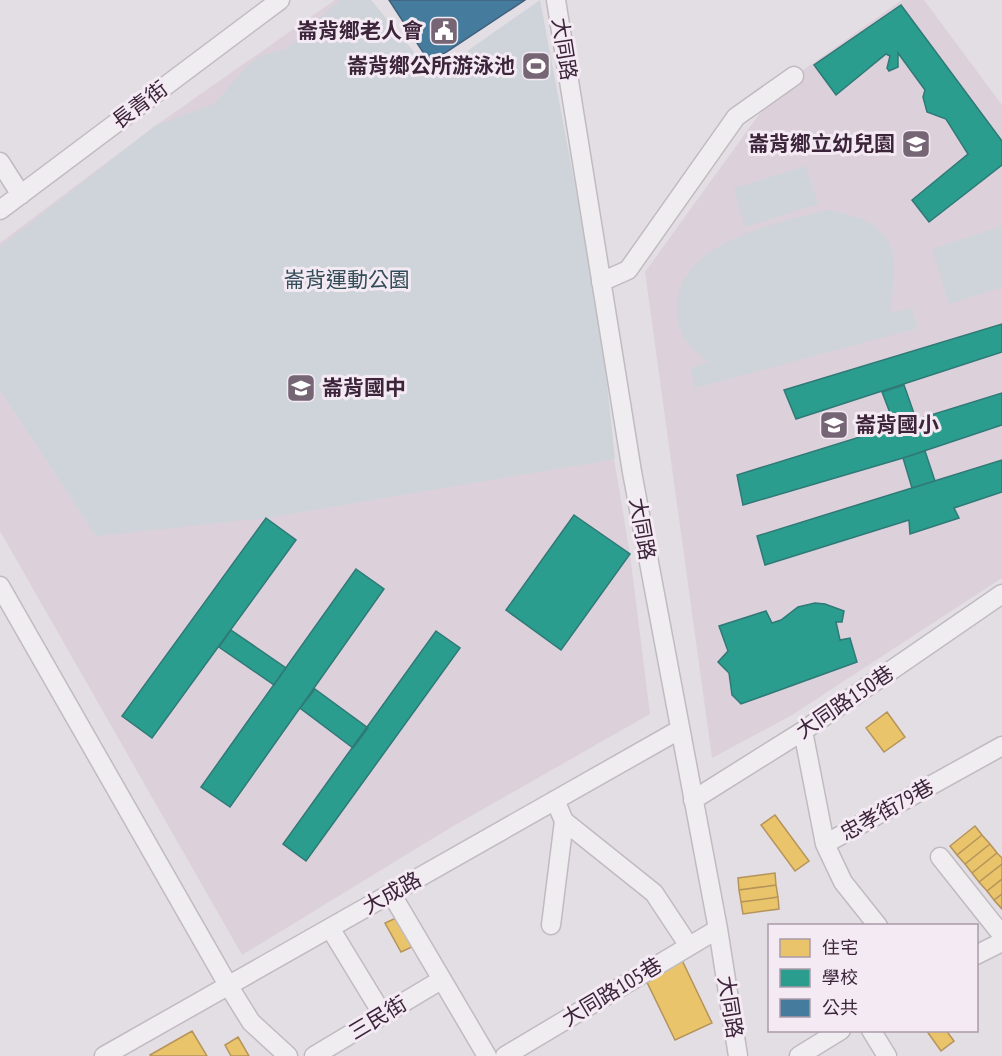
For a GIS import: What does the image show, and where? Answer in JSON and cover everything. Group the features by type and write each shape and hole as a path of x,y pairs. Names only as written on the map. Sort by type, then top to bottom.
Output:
{"street":[{"name":"大同路","path":"556,0 601,282 679,730 718,929 738,1056"},
{"name":"長青街","path":"0,210 276,1"},
{"path":"601,282 628,270 736,117 794,76"},
{"path":"0,162 21,195"},
{"path":"0,586 228,986 251,1022 288,1056"},
{"name":"大同路150巷","path":"693,800 803,731 999,602"},
{"name":"大成路","path":"104,1056 679,730"},
{"path":"803,731 825,844"},
{"name":"忠孝街79巷","path":"876,924 843,882 825,844 1002,746"},
{"path":"555,800 564,821 654,894 689,946"},
{"path":"551,925 564,821"},
{"path":"940,857 1002,935"},
{"path":"391,893 487,1056"},
{"path":"330,928 382,1015"},
{"name":"大同路105巷","path":"505,1056 718,929"},
{"path":"978,955 1002,942"},
{"name":"三民街","path":"314,1056 441,980"},
{"path":"800,1056 838,1032"},
{"path":"872,1032 887,1056"}],"shaded area":[{"name":"崙背國中","path":"335,0 366,0 405,76 575,226 630,554 650,714 450,828 242,955 0,531 0,243 155,126"},
{"name":"崙背國小","path":"902,0 924,0 1002,105 1002,578 792,715 712,758 645,272 768,102 799,73"}],"green space":[{"name":"崙背運動公園","path":"340,0 371,0 433,75 540,0 600,318 615,459 266,518 96,536 0,390 0,247 155,126 214,104 246,67 260,56 286,49"},
{"path":"806,166 818,204 745,227 734,188"},
{"path":"828,210 870,223 882,232 893,256 893,291 890,313 912,308 918,328 695,388 690,368 709,361 687,342 680,329 677,314 680,289 691,269 709,253 731,240 756,230"},
{"path":"1002,226 1002,287 949,304 932,249"}],"building: 住宅":[{"path":"887,712 905,737 884,752 866,728"},
{"path":"775,815 809,861 795,871 761,825"},
{"path":"975,826 982,835 957,855 950,846"},
{"path":"982,835 990,844 965,864 957,855"},
{"path":"990,844 997,853 972,873 965,864"},
{"path":"997,853 1002,858 1002,864 979,882 972,873"},
{"path":"1002,864 1002,879 987,891 979,882"},
{"path":"775,873 776,885 739,890 738,878"},
{"path":"1002,879 1002,894 994,900 987,891"},
{"path":"776,885 778,897 741,902 739,890"},
{"path":"1002,894 1002,909 994,900"},
{"path":"778,897 779,909 743,914 741,902"},
{"path":"396,918 412,947 401,952 385,923"},
{"path":"680,956 712,1023 675,1040 643,974"},
{"path":"192,1031 207,1056 150,1055"},
{"path":"927,1032 947,1032 954,1041 941,1051"},
{"path":"238,1037 249,1056 231,1056 225,1045"}],"building: 學校":[{"path":"901,5 1002,141 1002,165 929,222 912,200 968,154 946,119 927,112 923,97 925,90 898,53 898,67 889,71 887,68 890,56 886,54 836,95 814,65"},
{"path":"1002,324 1002,352 796,419 784,390"},
{"path":"904,385 916,419 895,426 882,392"},
{"path":"1002,393 1002,425 903,458 743,505 737,475"},
{"path":"925,451 935,481 912,488 903,458"},
{"path":"1002,460 1002,492 954,508 959,518 910,534 909,520 765,565 757,536"},
{"path":"574,515 630,554 561,650 506,610"},
{"path":"266,518 296,540 152,738 122,716"},
{"path":"356,569 384,589 230,807 201,787"},
{"path":"815,603 844,611 842,622 836,622 840,640 850,638 857,662 741,704 732,695 729,673 718,662 728,651 719,626 766,611 772,623 781,620 798,607"},
{"path":"231,630 286,668 274,685 219,647"},
{"path":"436,631 460,648 306,861 283,844"},
{"path":"315,689 368,728 353,748 300,708"}],"building: 公共":[{"name":"崙背鄉老人會","path":"389,0 525,0 430,63"}],"place":[{"name":"崙背鄉老人會","path":"444,31"},
{"name":"崙背鄉公所游泳池","path":"536,66"},
{"name":"崙背鄉立幼兒園","path":"916,144"},
{"name":"崙背國中","path":"301,388"},
{"name":"崙背國小","path":"834,425"}]}
